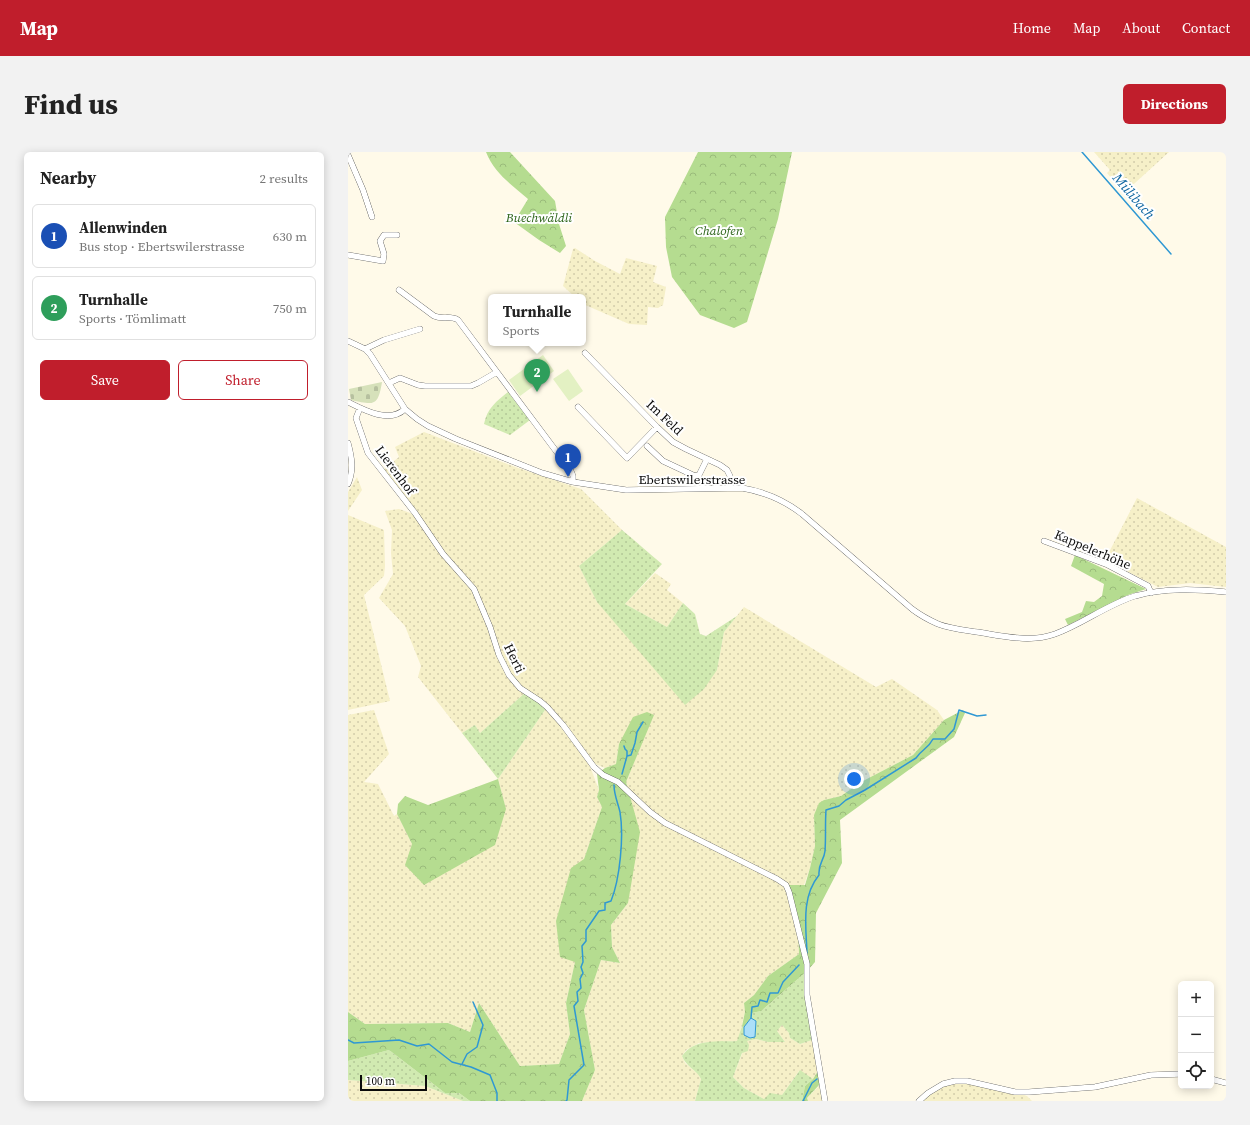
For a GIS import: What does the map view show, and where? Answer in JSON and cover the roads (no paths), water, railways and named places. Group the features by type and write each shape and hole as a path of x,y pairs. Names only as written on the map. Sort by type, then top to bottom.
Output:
{"street":[{"path":"348,155 363,190 372,217"},
{"path":"348,255 383,261 384,254 380,241 384,235 397,235"},
{"path":"399,290 434,316 439,318 454,317 458,320 570,471 573,476 573,482"},
{"path":"365,349 384,340 420,329"},
{"name":"Ebertswilerstrasse","path":"348,341 365,349 376,360 405,409 422,424 528,468 573,482 603,488 632,490 730,488 754,490 770,495 802,514 912,608 928,619 948,627 1016,638 1038,638 1065,630 1116,603 1151,593 1185,589 1226,592"},
{"name":"Im Feld","path":"585,353 673,442 720,465 727,470 730,476 730,488"},
{"path":"389,383 400,378 425,386 464,386 478,383 497,372"},
{"path":"348,402 360,408 391,416 401,413 405,409"},
{"path":"578,406 628,458 657,427"},
{"name":"Lierenhof","path":"360,408 356,418 368,453 415,513 434,541"},
{"path":"348,443 353,469 348,484"},
{"path":"647,446 663,461 695,476 699,474 707,459"},
{"name":"Herti","path":"434,541 443,554 474,589 490,627 499,655 509,675 520,688 547,707 563,725 594,767 603,775 618,782 650,812 665,823 777,879 786,885 807,964 807,994 824,1101"},
{"name":"Kappelerhöhe","path":"1044,541 1108,565 1148,586 1151,593"},
{"path":"919,1101 928,1093 943,1084 955,1081 967,1081 1015,1092 1029,1092 1095,1087 1151,1075 1178,1074"},
{"path":"1214,1080 1226,1083"}],"water":[{"path":"751,1018 756,1021 755,1037 750,1038 744,1035 744,1027"}],"waterway":[{"name":"Mülibach","path":"1082,152 1171,254"},
{"path":"807,953 807,902 809,893 819,875 819,868 824,854 826,810 839,806 846,800 865,790 916,758 933,739 945,739 954,729 959,710 977,716 986,715"},
{"path":"622,774 627,756 631,755 637,732 643,722"},
{"path":"624,746 627,751 627,756"},
{"path":"566,1101 569,1080 584,1065 574,1006 578,1001 577,992 581,988 580,979 583,973 581,967 583,962 582,946 586,941 586,930 599,911 605,910 605,903 611,901 619,870 622,833 620,812 615,796 614,785"},
{"path":"751,1018 752,1007 758,1006 760,1000 767,1002 770,993 778,993 783,982 799,965"},
{"path":"462,1064 467,1054 477,1047 483,1025 473,1002"},
{"path":"348,1040 354,1043 399,1040 417,1046 429,1044 452,1062 471,1067 490,1075 497,1093 497,1101"},
{"path":"803,1101 812,1083 817,1079"}],"place":[{"name":"Turnhalle","path":"537,392"},
{"name":"Allenwinden","path":"568,477"}],"park label":[{"name":"Buechwäldli","path":"539,217"},
{"name":"Chalofen","path":"719,230"}]}
